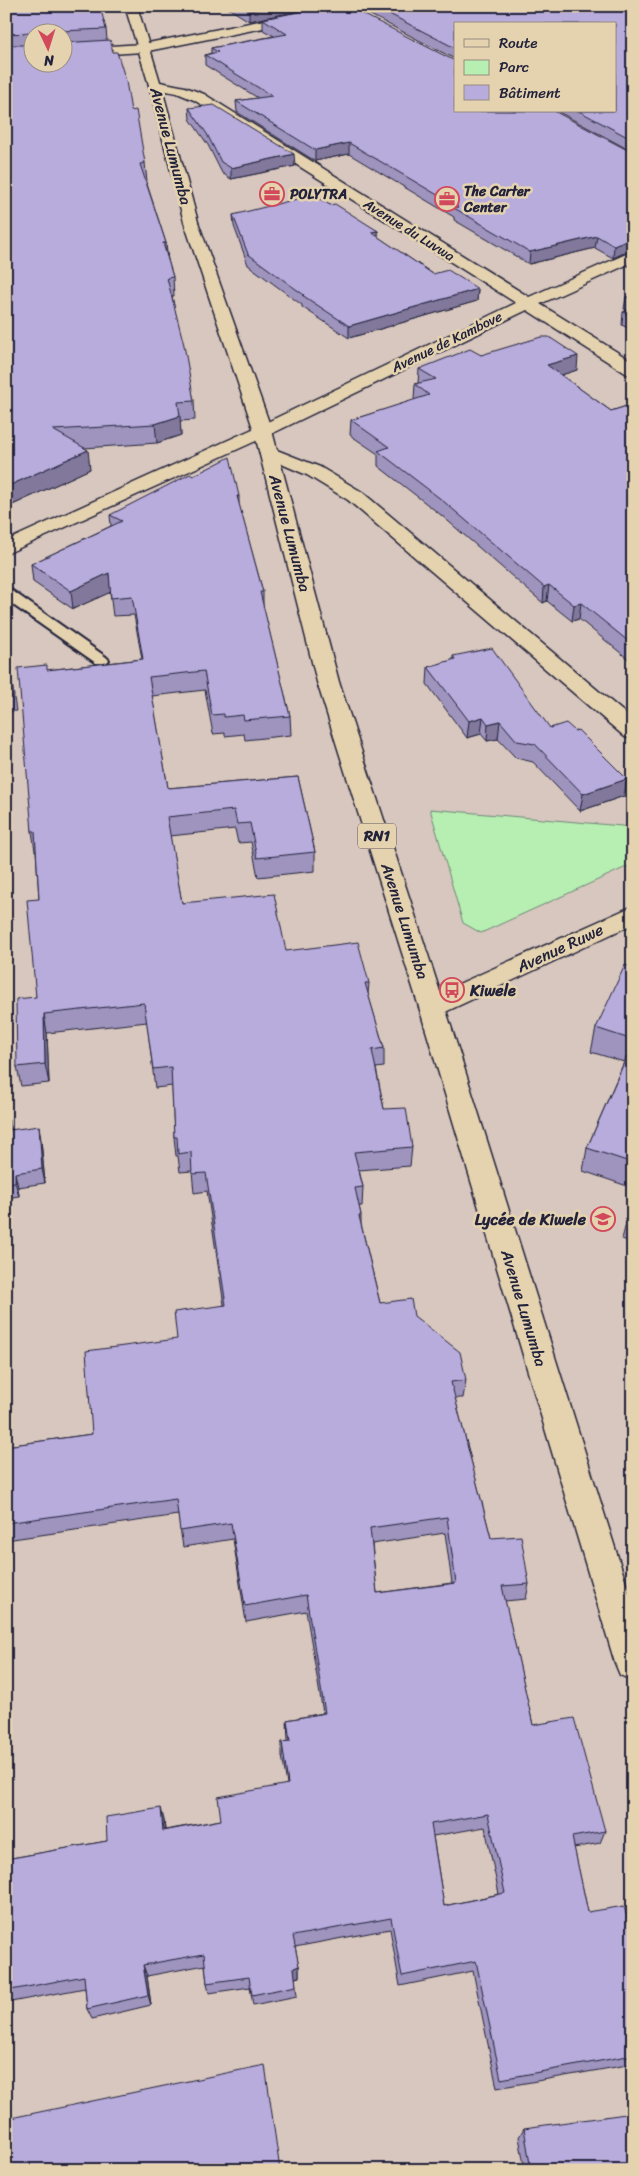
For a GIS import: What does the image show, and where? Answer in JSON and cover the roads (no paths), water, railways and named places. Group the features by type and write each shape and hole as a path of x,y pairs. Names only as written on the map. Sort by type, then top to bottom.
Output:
{"main road":[{"name":"Avenue Lumumba","path":"131,6 155,85 192,222 266,442 328,682 432,1007 633,1663"},
{"path":"72,52 143,48 346,7 361,17"},
{"name":"Avenue du Luvwa","path":"155,85 180,90 199,97 633,370"},
{"name":"Avenue de Kambove","path":"6,548 266,442 527,304 633,256"},
{"path":"266,442 291,460 328,477 355,496 633,732"},
{"name":"Avenue Ruwe","path":"432,1007 633,914"}],"lane":[{"path":"6,593 101,660"}],"place":[{"name":"POLYTRA","path":"272,194"},
{"name":"The Carter Center","path":"447,199"},
{"name":"Kiwele","path":"452,990"},
{"name":"Lycée de Kiwele","path":"603,1219"}]}
